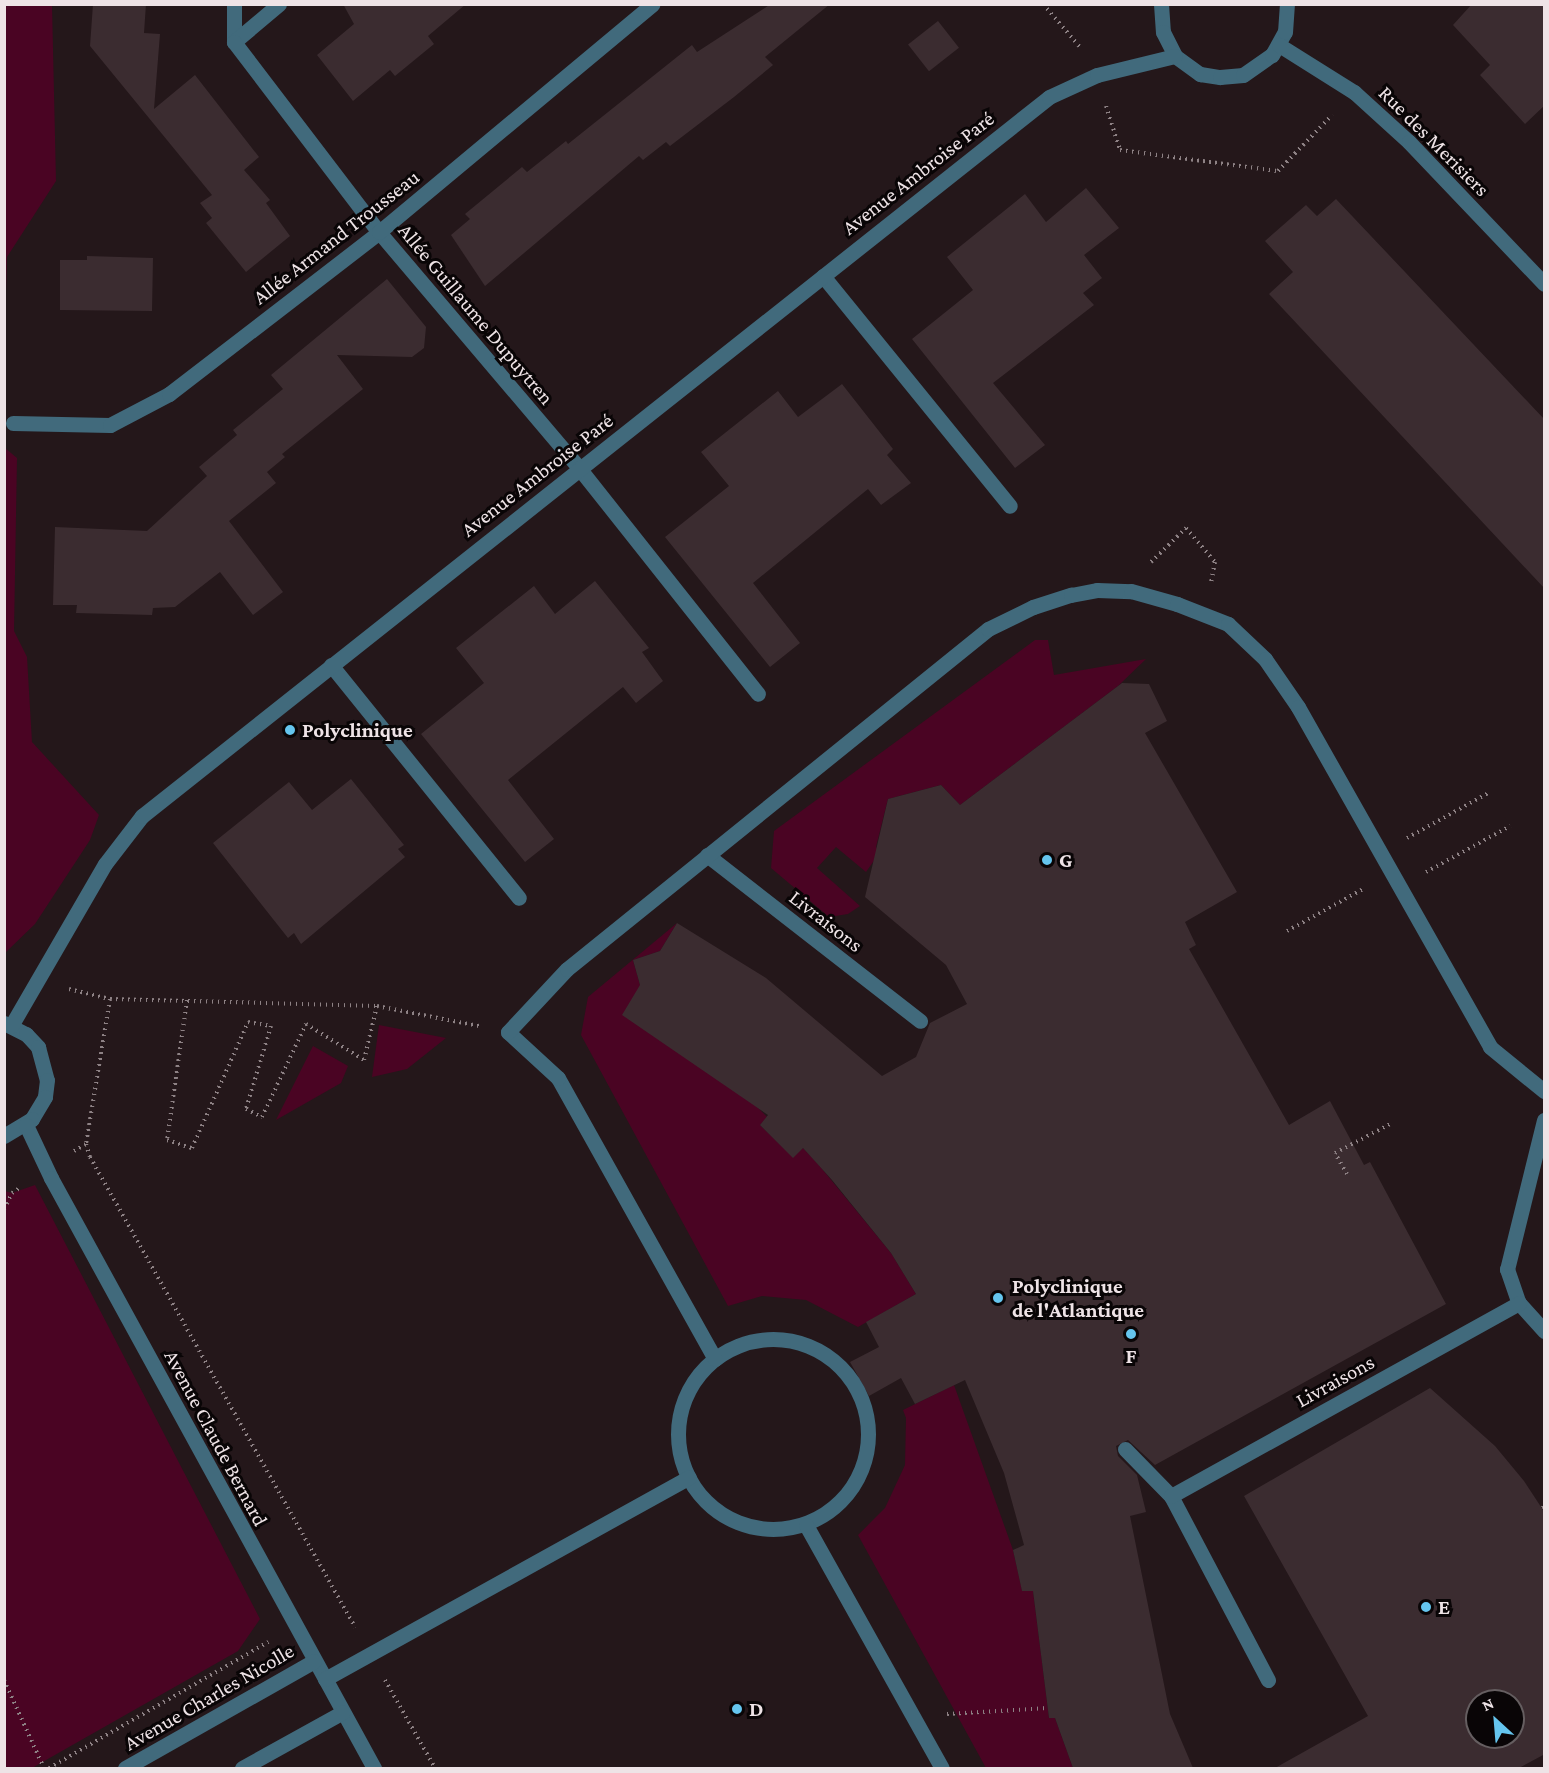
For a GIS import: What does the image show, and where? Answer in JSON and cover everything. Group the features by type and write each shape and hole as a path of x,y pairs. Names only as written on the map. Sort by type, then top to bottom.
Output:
{"street":[{"path":"234,4 234,42"},
{"path":"234,42 279,4"},
{"name":"Allée Armand Trousseau","path":"13,423 111,425 169,394 378,232 653,4"},
{"path":"1161,4 1162,32 1175,56 1200,74 1232,77 1264,63 1279,45 1287,18 1287,4"},
{"name":"Allée Guillaume Dupuytren","path":"234,42 378,232 579,468 758,694"},
{"name":"Rue des Merisiers","path":"1279,45 1354,92 1409,142 1545,284"},
{"name":"Avenue Ambroise Paré","path":"8,1025 37,981 105,864 142,816 1049,97 1097,75 1175,56"},
{"path":"823,276 1010,506"},
{"path":"715,1359 558,1078 508,1032 567,969 988,629 1034,607 1071,595 1097,590 1148,596 1205,614 1228,624 1265,659 1298,707 1490,1047 1545,1091"},
{"path":"331,665 519,898"},
{"name":"Livraisons","path":"707,855 920,1021"},
{"path":"4,1136 26,1125 45,1097 47,1071 38,1047 8,1025"},
{"path":"1545,1120 1508,1269 1519,1303 1545,1331"},
{"name":"Avenue Claude Bernard","path":"26,1125 56,1189 374,1768"},
{"name":"Livraisons","path":"1171,1496 1519,1303"},
{"path":"776,1338 809,1345 837,1362 856,1380 868,1419 868,1452 856,1483 835,1508 806,1525 773,1530 740,1525 712,1508 689,1477 679,1457 677,1430 682,1403 695,1378 715,1359 744,1343 776,1338"},
{"path":"1125,1449 1171,1496 1268,1680"},
{"path":"325,1679 689,1477"},
{"path":"806,1525 942,1768"},
{"name":"Avenue Charles Nicolle","path":"126,1768 314,1661"},
{"path":"242,1768 343,1712"}],"path":[{"path":"1043,4 1084,52 1097,75 1120,150 1278,171 1354,92"},
{"path":"1148,596 1151,558 1186,528 1215,562 1205,614"},
{"path":"1380,852 1490,792"},
{"path":"1287,932 1510,826"},
{"path":"37,981 110,999 377,1006 508,1032"},
{"path":"110,999 86,1144 90,1157 435,1768"},
{"path":"187,1000 167,1140 192,1148 248,1022 271,1026 246,1109 262,1117 306,1024 364,1060 377,1006"},
{"path":"1347,1174 1335,1153 1392,1123"},
{"path":"49,1768 295,1627"},
{"path":"4,1680 44,1768"},
{"path":"920,1729 951,1712 1047,1708"}],"shaded area":[{"path":"5,4 52,5 56,181 7,257 5,323"},
{"path":"5,448 17,458 14,631 27,657 32,742 99,815 90,840 35,924 5,953"},
{"path":"1035,640 1048,640 1054,675 1146,659 1118,686 960,805 941,785 888,799 876,847 880,852 866,872 836,847 817,868 860,906 848,914 829,917 771,868 774,831"},
{"path":"677,923 660,951 633,960 640,985 767,1117 760,1125 793,1157 803,1148 818,1164 891,1253 916,1294 858,1327 806,1300 762,1296 728,1306 581,1035 588,997"},
{"path":"379,1025 446,1038 407,1069 372,1077"},
{"path":"313,1046 348,1066 341,1083 276,1120"},
{"path":"35,1185 260,1619 238,1651 32,1768 5,1768 5,1191 12,1193"},
{"path":"954,1385 1013,1550 1022,1590 1033,1591 1049,1718 1055,1718 1073,1768 986,1768 858,1535 885,1508 905,1465 906,1418 903,1410"}],"building":[{"path":"93,4 146,4 144,33 160,34 154,109 195,75 259,157 244,170 270,200 266,203 290,236 246,272 206,223 212,218 200,203 212,195 90,46"},
{"path":"343,4 466,4 428,36 434,44 395,76 390,70 353,101 317,55 354,24"},
{"path":"771,4 830,4 765,57 773,65 734,97 670,146 666,142 643,160 639,156 485,286 451,235 470,219 465,214 522,167 527,172 566,141 568,144 692,45 697,52"},
{"path":"1472,4 1545,4 1545,105 1525,124 1480,75 1490,65 1453,25"},
{"path":"938,21 959,48 929,71 908,44"},
{"path":"1086,188 1119,228 1084,255 1102,278 1083,293 1094,305 993,383 1045,445 1015,468 912,339 973,290 947,257 1025,194 1046,222"},
{"path":"1336,199 1545,420 1545,589 1269,294 1293,272 1265,241 1306,205 1317,216"},
{"path":"87,256 153,258 152,311 60,310 60,260 87,260"},
{"path":"387,279 426,327 424,348 412,357 337,355 363,389 282,454 285,457 267,472 276,483 229,521 283,592 253,615 220,572 175,607 153,608 152,615 76,613 77,605 53,605 55,527 147,531 207,476 199,467 237,435 233,430 283,389 271,375"},
{"path":"842,384 893,449 887,455 911,483 881,505 868,489 753,583 800,643 770,667 665,537 729,486 701,452 778,391 798,417"},
{"path":"595,581 649,648 642,652 663,681 636,703 623,687 508,780 554,839 525,862 421,734 484,683 456,648 534,586 555,614"},
{"name":"F","path":"1122,683 1149,684 1167,721 1145,733 1237,892 1185,922 1196,945 1189,949 1289,1125 1330,1101 1364,1165 1370,1162 1446,1304 1155,1465 1128,1440 1116,1446 1118,1456 1137,1475 1146,1512 1130,1516 1170,1714 1193,1768 1073,1768 1055,1718 1049,1718 1033,1591 1022,1591 1013,1550 1024,1545 1004,1473 965,1380 915,1404 901,1378 869,1396 850,1362 879,1347 866,1322 916,1294 891,1253 803,1148 793,1158 760,1125 768,1115 622,1015 640,985 633,960 660,951 677,923 766,978 882,1076 916,1057 930,1023 967,1004 946,965 865,897 888,799 941,785 960,805"},
{"path":"351,779 404,845 398,849 405,857 301,944 294,933 288,938 213,843 289,782 312,810"},
{"name":"E","path":"1430,1388 1495,1446 1524,1481 1545,1513 1545,1754 1519,1768 1275,1768 1368,1716 1244,1496"}],"place":[{"name":"Polyclinique","path":"290,730"},
{"name":"G","path":"1047,860"},
{"name":"Polyclinique de l'Atlantique","path":"998,1298"},
{"name":"F","path":"1131,1334"},
{"name":"E","path":"1426,1607"},
{"name":"D","path":"737,1709"}]}
